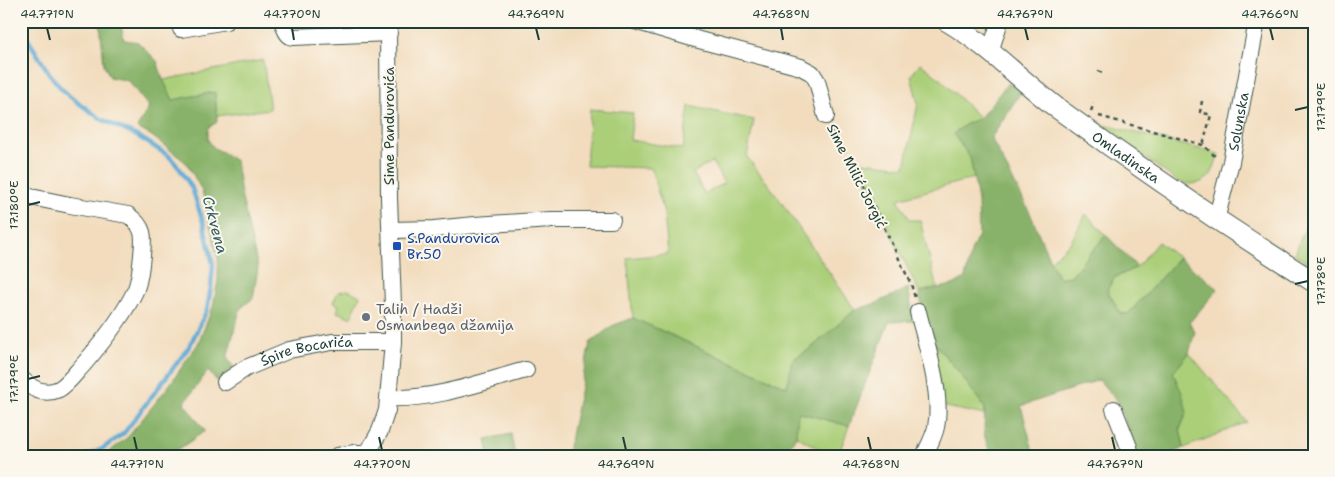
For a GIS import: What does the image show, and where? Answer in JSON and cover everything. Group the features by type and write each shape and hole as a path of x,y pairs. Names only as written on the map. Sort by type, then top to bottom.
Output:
{"main road":[{"name":"Omladinska","path":"947,21 972,37 1059,109 1216,220 1314,282"}],"street":[{"path":"181,29 226,21"},
{"path":"282,21 287,33 293,37 388,27"},
{"name":"Sime Milić Jorgić","path":"635,21 801,68 812,73 817,81 826,116"},
{"path":"990,52 1000,21"},
{"name":"Solunska","path":"1216,220 1232,162 1257,21"},
{"name":"Sime Pandurovića","path":"368,454 380,431 387,410 393,342 389,189 388,27"},
{"path":"21,195 128,215 135,220 142,230 144,238 140,275 136,289 119,319 91,356 60,389 40,392 21,378"},
{"path":"391,230 434,229 551,220 612,220"},
{"path":"918,312 931,362 937,403 936,427 924,456"},
{"name":"Špire Bocarića","path":"225,382 246,368 289,350 332,342 393,342"},
{"path":"389,398 423,397 526,370"},
{"path":"1114,409 1131,456"},
{"path":"337,456 353,453 368,454"}],"path":[{"path":"1098,71 1103,73"},
{"path":"1202,101 1200,112 1211,115 1203,145"},
{"path":"1090,114 1094,103"},
{"name":"Sime Milić Jorgić","path":"826,116 833,133 859,175 911,284 918,312"},
{"path":"1099,116 1203,145 1220,160"}],"green space":[{"path":"120,21 124,40 138,42 157,61 163,80 173,100 215,92 217,122 208,128 208,140 213,147 236,161 241,194 258,268 253,298 240,309 227,358 234,368 217,381 208,371 184,403 205,431 179,449 159,456 104,456 128,437 168,387 198,344 213,307 218,280 218,259 202,191 189,167 183,160 152,136 137,128 149,107 128,81 110,77 104,65 100,23"},
{"path":"263,60 270,109 217,116 215,92 173,100 163,80"},
{"path":"920,63 940,79 980,118 966,124 954,134 970,156 974,178 898,199 910,220 920,220 937,289 919,292 856,161 905,167 918,103 911,76"},
{"path":"1008,83 1021,92 991,138 1030,213 1059,278 1071,276 1106,235 1137,267 1114,278 1107,290 1120,313 1128,314 1179,258 1218,289 1189,323 1195,331 1189,353 1173,373 1182,393 1187,412 1180,429 1184,448 1165,456 1137,456 1117,401 1099,380 1021,406 1032,447 1032,456 991,456 984,434 985,408 958,371 934,343 926,325 919,292 953,285 965,278 972,249 979,235 978,201 970,157 953,134 966,124 980,118"},
{"path":"689,106 754,120 747,157 775,193 855,310 810,349 792,360 787,387 633,318 627,258 668,254 664,213 651,168 586,166 590,109 633,113 630,140 683,149","holes":["712,162 724,183 705,194 693,173"]},
{"path":"1098,123 1219,154 1208,178 1196,184 1181,183"},
{"path":"1314,203 1314,268 1295,254"},
{"path":"1086,214 1106,235 1071,276 1059,278 1050,261 1070,243"},
{"path":"1158,242 1179,258 1128,314 1120,313 1107,290 1114,278 1137,267"},
{"path":"908,288 914,321 889,322 849,426 798,412 796,436 784,456 541,456 568,451 590,343 612,326 633,318 787,387 792,360 810,349 855,310 877,303"},
{"path":"348,290 360,296 351,318 337,312 339,306 333,303 338,292"},
{"path":"934,343 958,371 985,408 984,415 942,406"},
{"path":"1189,353 1247,422 1184,448 1180,429 1187,412 1173,373"},
{"path":"798,412 849,426 838,456 833,456 796,436"},
{"path":"511,434 515,456 489,456 486,439"}],"waterway":[{"name":"Crkvena","path":"24,33 49,73 69,96 101,119 139,137 169,156 180,169 192,188 204,225 213,264 207,310 189,347 124,433 102,449 86,456"}],"place":[{"name":"S.Pandurovica Br.50","path":"397,246"},
{"name":"Talih / Hadži Osmanbega džamija","path":"366,317"}]}
